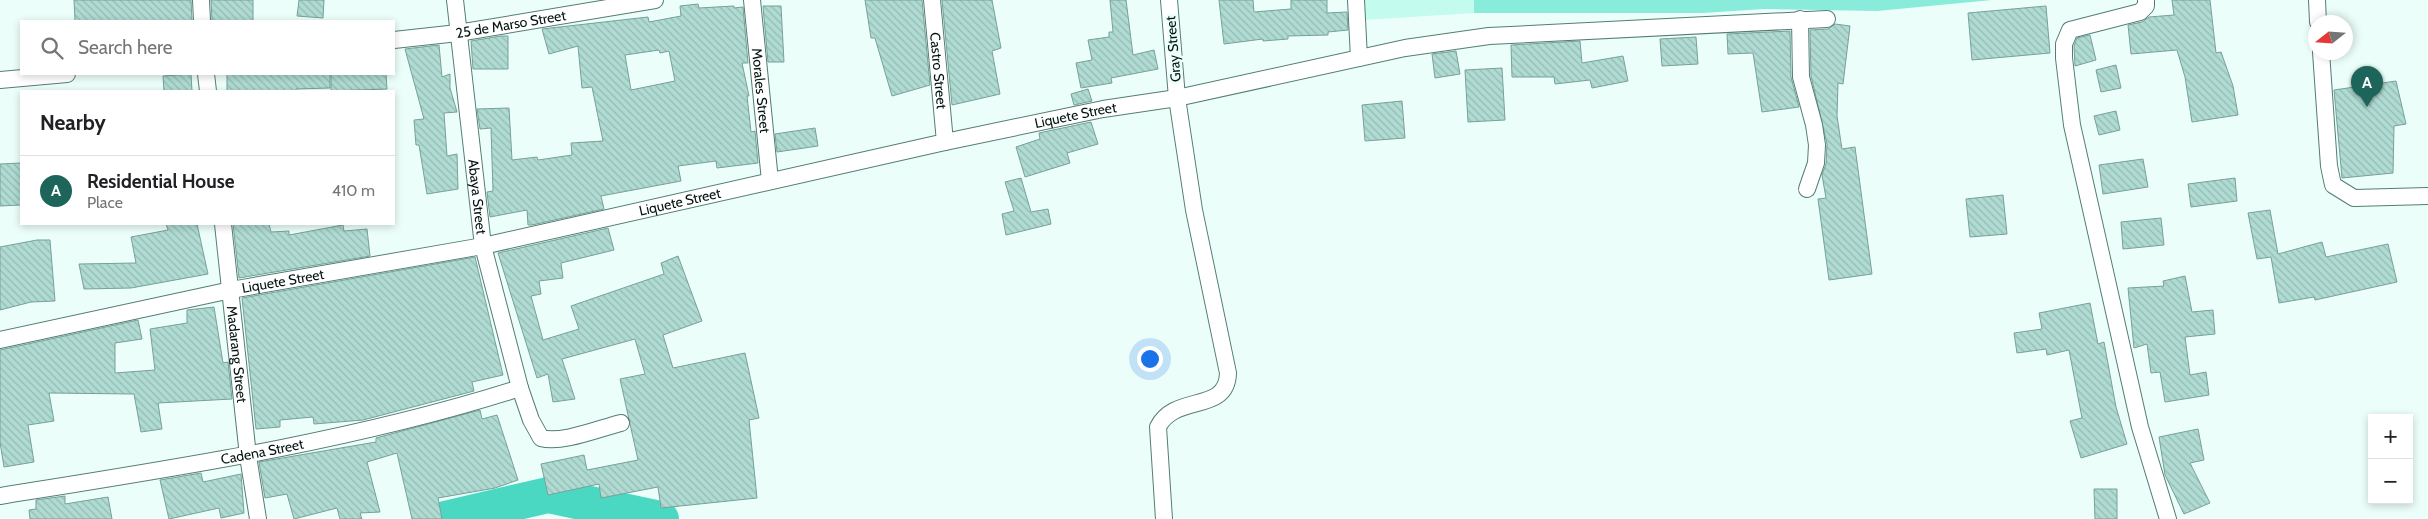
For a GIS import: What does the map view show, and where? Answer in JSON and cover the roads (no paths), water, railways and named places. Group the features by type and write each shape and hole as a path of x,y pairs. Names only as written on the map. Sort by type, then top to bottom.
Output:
{"street":[{"path":"201,0 202,20"},
{"name":"Abaya Street","path":"455,0 483,246 520,388 531,420 541,438 556,439 621,423"},
{"name":"25 de Marso Street","path":"395,40 458,33 655,0"},
{"name":"Morales Street","path":"752,0 770,181"},
{"name":"Castro Street","path":"932,0 945,142"},
{"name":"Gray Street","path":"1164,519 1158,426 1162,419 1176,409 1222,393 1225,390 1228,378 1194,210 1177,98 1169,0"},
{"path":"1356,0 1359,58"},
{"path":"2146,0 2146,6 2140,12 2070,30 2064,44 2064,58 2072,125 2096,237 2140,427 2168,519"},
{"path":"2316,0 2317,15"},
{"path":"1800,19 1801,77 1814,125 1817,145 1816,163 1807,189"},
{"name":"Liquete Street","path":"0,340 231,290 483,246 945,142 1102,109 1177,98 1441,41 1489,36 1827,19"},
{"path":"2322,60 2329,166 2333,185 2354,198 2428,196"},
{"path":"0,80 56,75"},
{"path":"206,75 208,90"},
{"name":"Madarang Street","path":"223,225 248,456 258,519"},
{"name":"Cadena Street","path":"0,496 248,456 450,410 520,388"}],"waterway":[{"path":"445,519 548,495 661,519"}],"place":[{"name":"Residential House","path":"2367,107"}]}
